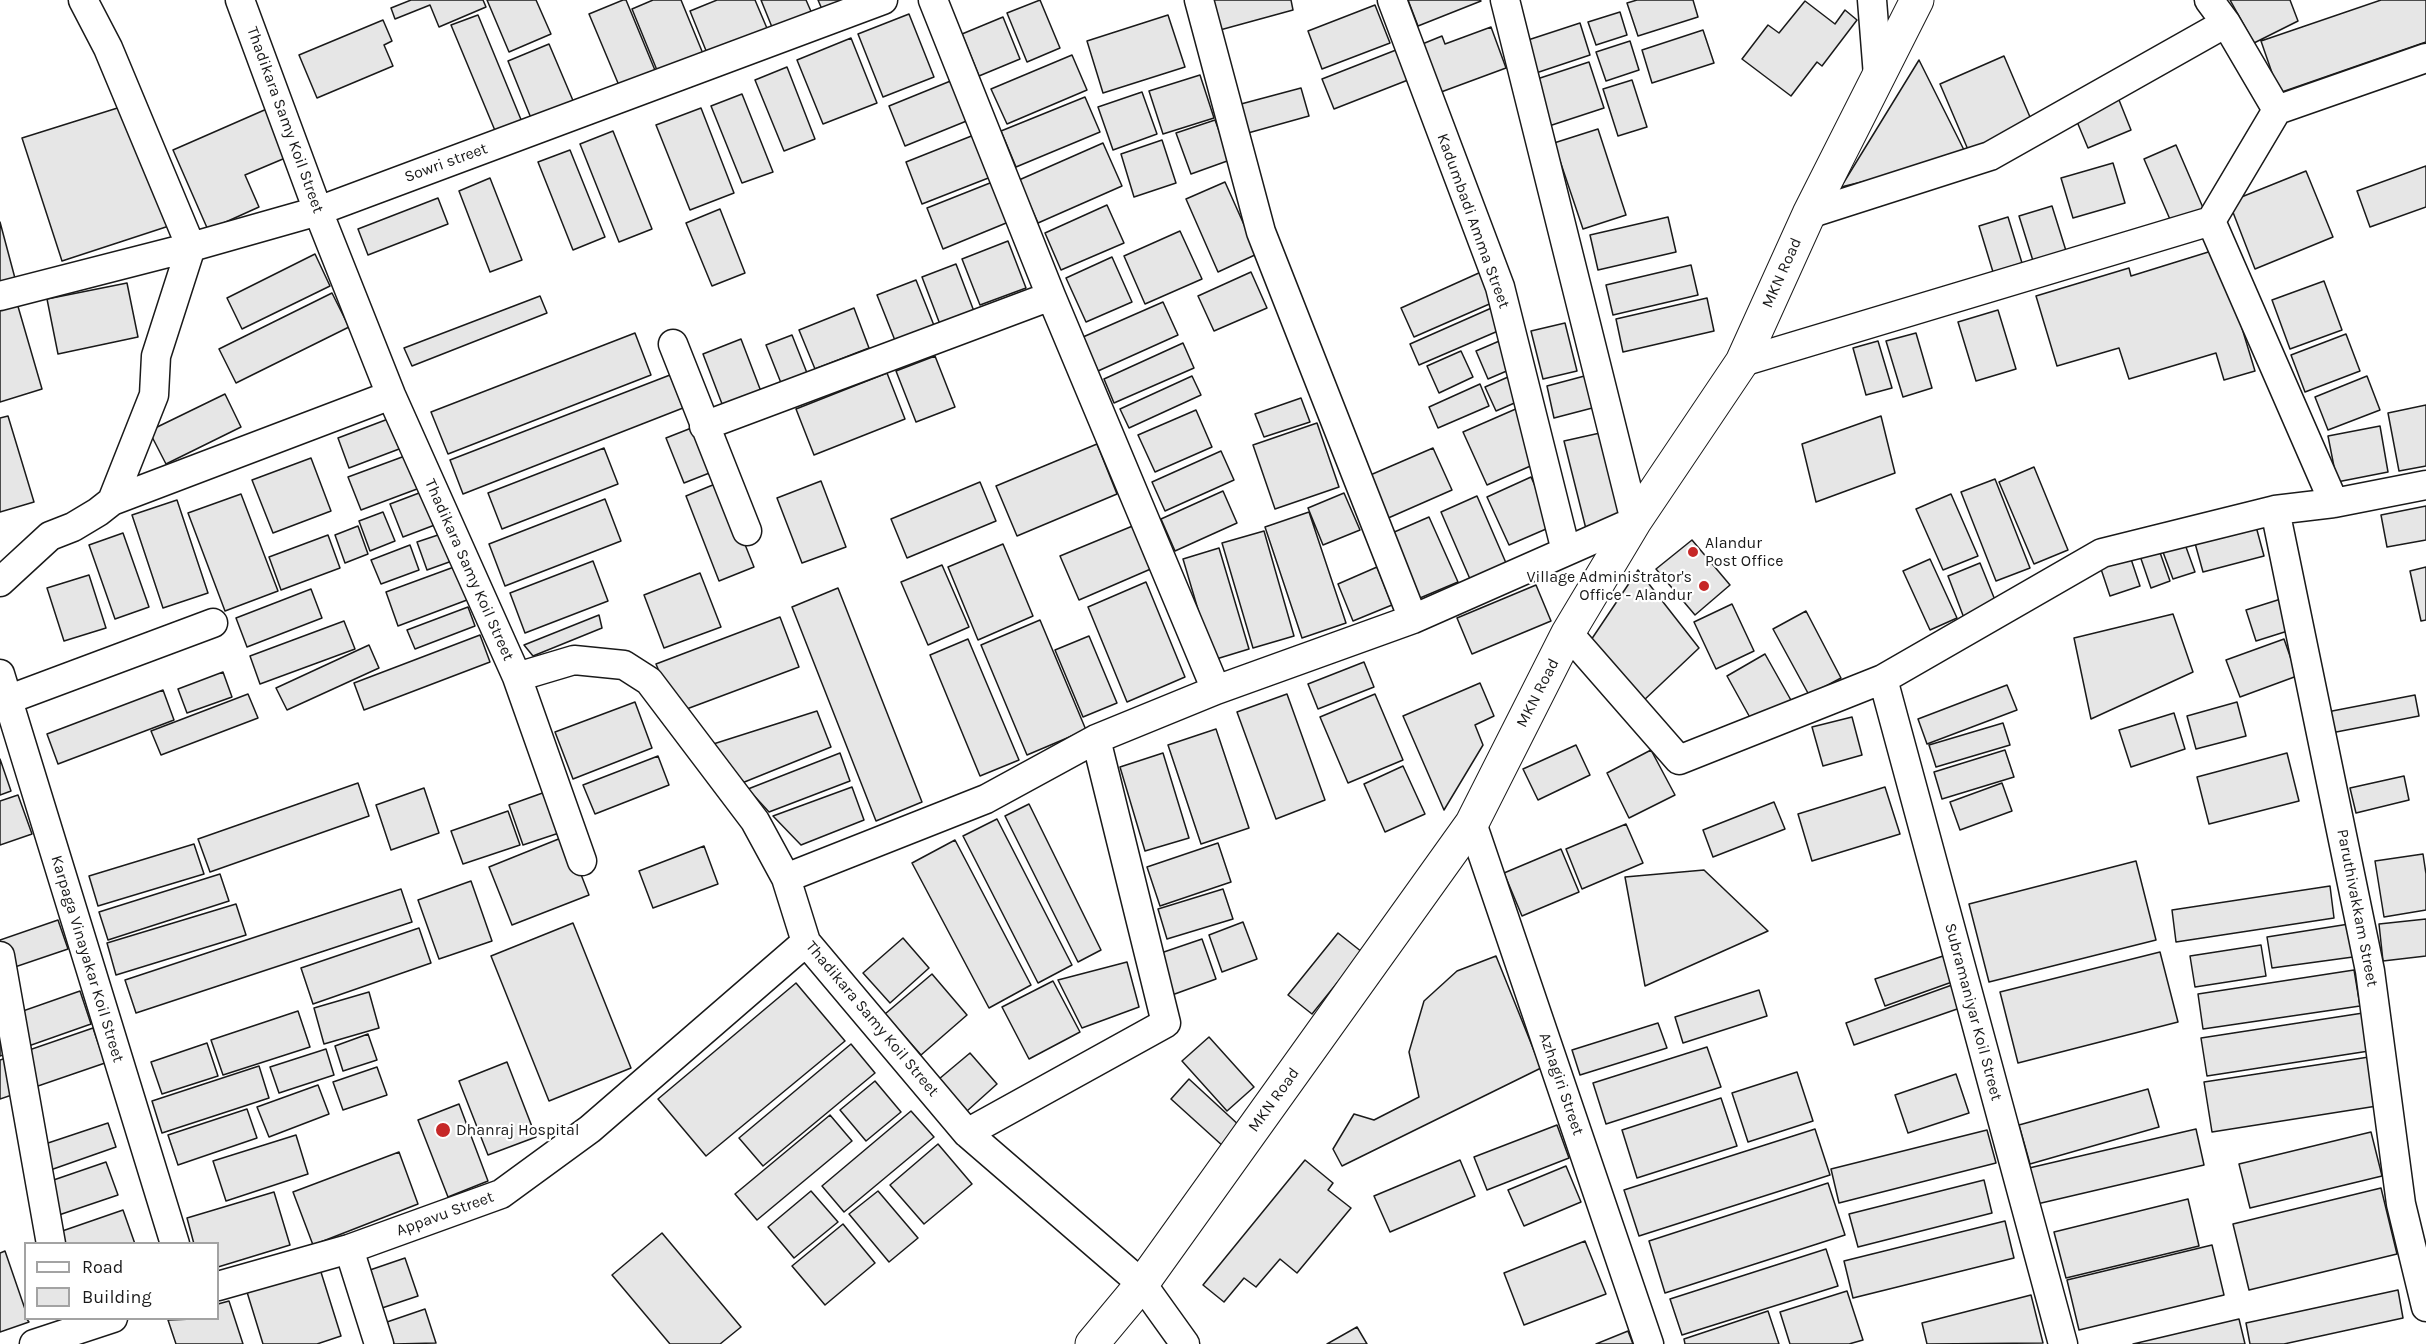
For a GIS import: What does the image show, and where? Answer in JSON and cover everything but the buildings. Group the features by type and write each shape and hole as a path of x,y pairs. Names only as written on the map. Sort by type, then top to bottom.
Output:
{"street":[{"path":"83,0 108,48 191,247 156,356 154,395 112,501"},
{"name":"Thadikara Samy Koil Street","path":"240,0 318,211 391,394 517,677 574,660 624,665 649,681 755,821 786,878 806,942 967,1133 1142,1284 1185,1344"},
{"name":"Sowri street","path":"0,296 191,247 318,211 883,0"},
{"path":"933,0 1051,296 1216,690"},
{"path":"1198,0 1261,232 1413,619"},
{"name":"Kadumbadi Amma Street","path":"1392,0 1500,286 1566,551"},
{"path":"786,878 986,800 1096,739 1216,690 1413,619 1635,521 1505,0"},
{"path":"1872,0 1878,76"},
{"name":"MKN Road","path":"1092,1344 1142,1284 1472,823 1568,633 1635,521 1742,362 1809,214 1917,0"},
{"path":"2209,0 2226,23 2277,110"},
{"path":"1809,214 1990,156 2226,23"},
{"path":"1742,362 2211,221 2277,110 2426,58"},
{"path":"2211,221 2334,503"},
{"path":"704,426 1051,296"},
{"path":"673,344 747,531"},
{"path":"0,582 50,536 81,522 112,501 391,394"},
{"path":"1568,633 1679,760 1883,679 2102,553 2275,510 2334,503 2426,485"},
{"name":"Paruthivakkam Street","path":"2275,510 2370,971 2401,1204 2426,1307"},
{"path":"4,687 213,623"},
{"path":"517,677 582,861"},
{"name":"Subramaniyar Koil Street","path":"1883,679 2063,1344"},
{"name":"Karpaga Vinayakar Koil Street","path":"4,687 174,1242"},
{"path":"967,1133 1166,1023 1096,739"},
{"name":"Azhagiri Street","path":"1472,823 1649,1344"},
{"name":"Appavu Street","path":"219,1286 349,1249 501,1194 590,1129 806,942"},
{"path":"0,956 51,1242"},
{"path":"349,1249 379,1344"},
{"path":"64,1320 69,1344"},
{"path":"33,1344 107,1320"}],"place":[{"name":"Alandur Post Office","path":"1693,552"},
{"name":"Village Administrator's Office - Alandur","path":"1704,586"},
{"name":"Dhanraj Hospital","path":"443,1130"}]}
